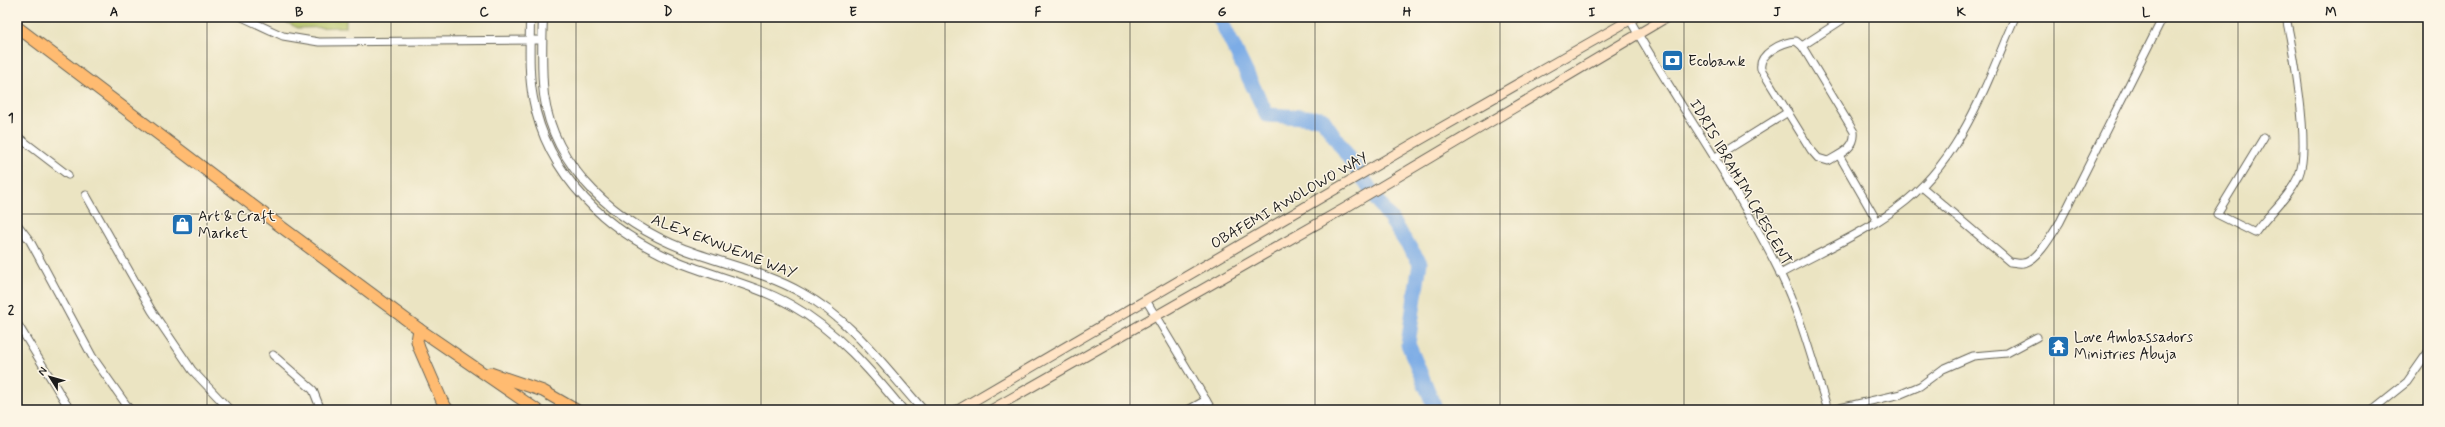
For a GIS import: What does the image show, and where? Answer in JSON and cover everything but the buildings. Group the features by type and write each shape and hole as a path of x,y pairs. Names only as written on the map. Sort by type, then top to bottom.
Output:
{"main road":[{"path":"991,410 1155,315 1345,208 1667,17"},
{"name":"OBAFEMI AWOLOWO WAY","path":"958,410 1411,145 1632,18"},
{"path":"17,27 193,162 419,329 483,371 537,410"},
{"path":"419,329 417,341 419,348 442,401 448,410"},
{"path":"483,371 543,391 576,410"}],"street":[{"path":"242,17 283,36 318,42 542,40"},
{"name":"ALEX EKWUEME WAY","path":"530,17 533,97 542,134 560,169 586,200 618,229 658,252 708,273 748,285 791,305 807,315 842,343 903,410"},
{"name":"ALEX EKWUEME WAY","path":"543,17 542,40 545,97 554,130 571,164 598,196 644,231 684,249 785,284 821,305 850,329 923,410"},
{"path":"1780,274 1897,209 1922,187 1947,159 1973,118 2015,17"},
{"path":"1922,187 2010,262 2024,264 2032,259 2044,246 2060,222 2163,17"},
{"path":"2264,136 2217,214 2255,233 2293,186 2300,173 2303,158 2299,92 2286,17"},
{"name":"IDRIS IBRAHIM CRESCENT","path":"1632,18 1638,34 1714,158 1780,274 1799,322 1828,410"},
{"path":"1802,46 1842,20"},
{"path":"1796,41 1802,46 1854,132 1855,138 1850,147 1839,155 1828,160 1818,158 1788,112 1761,69 1760,63 1762,57 1788,42 1796,41"},
{"path":"1714,158 1788,112"},
{"path":"17,134 68,175"},
{"path":"1839,155 1877,221"},
{"path":"86,195 152,311 192,370 230,410"},
{"path":"17,224 30,241 92,356 130,410"},
{"path":"1146,300 1212,410"},
{"path":"17,323 68,407 58,410"},
{"path":"1831,410 1901,394 1920,386 1943,369 1968,358 1990,353 2007,353 2037,337"},
{"path":"2372,410 2407,382 2428,352"},
{"path":"273,355 313,390 321,410"},
{"path":"1188,410 1206,400"}],"green space":[{"path":"275,17 346,17 346,27 298,28"}],"waterway":[{"path":"1219,17 1267,115 1322,118 1420,263 1408,344 1436,410"}],"place":[{"name":"Ecobank","path":"1673,61"},
{"name":"Art & Craft Market","path":"182,225"},
{"name":"Love Ambassadors Ministries Abuja","path":"2059,346"}]}
